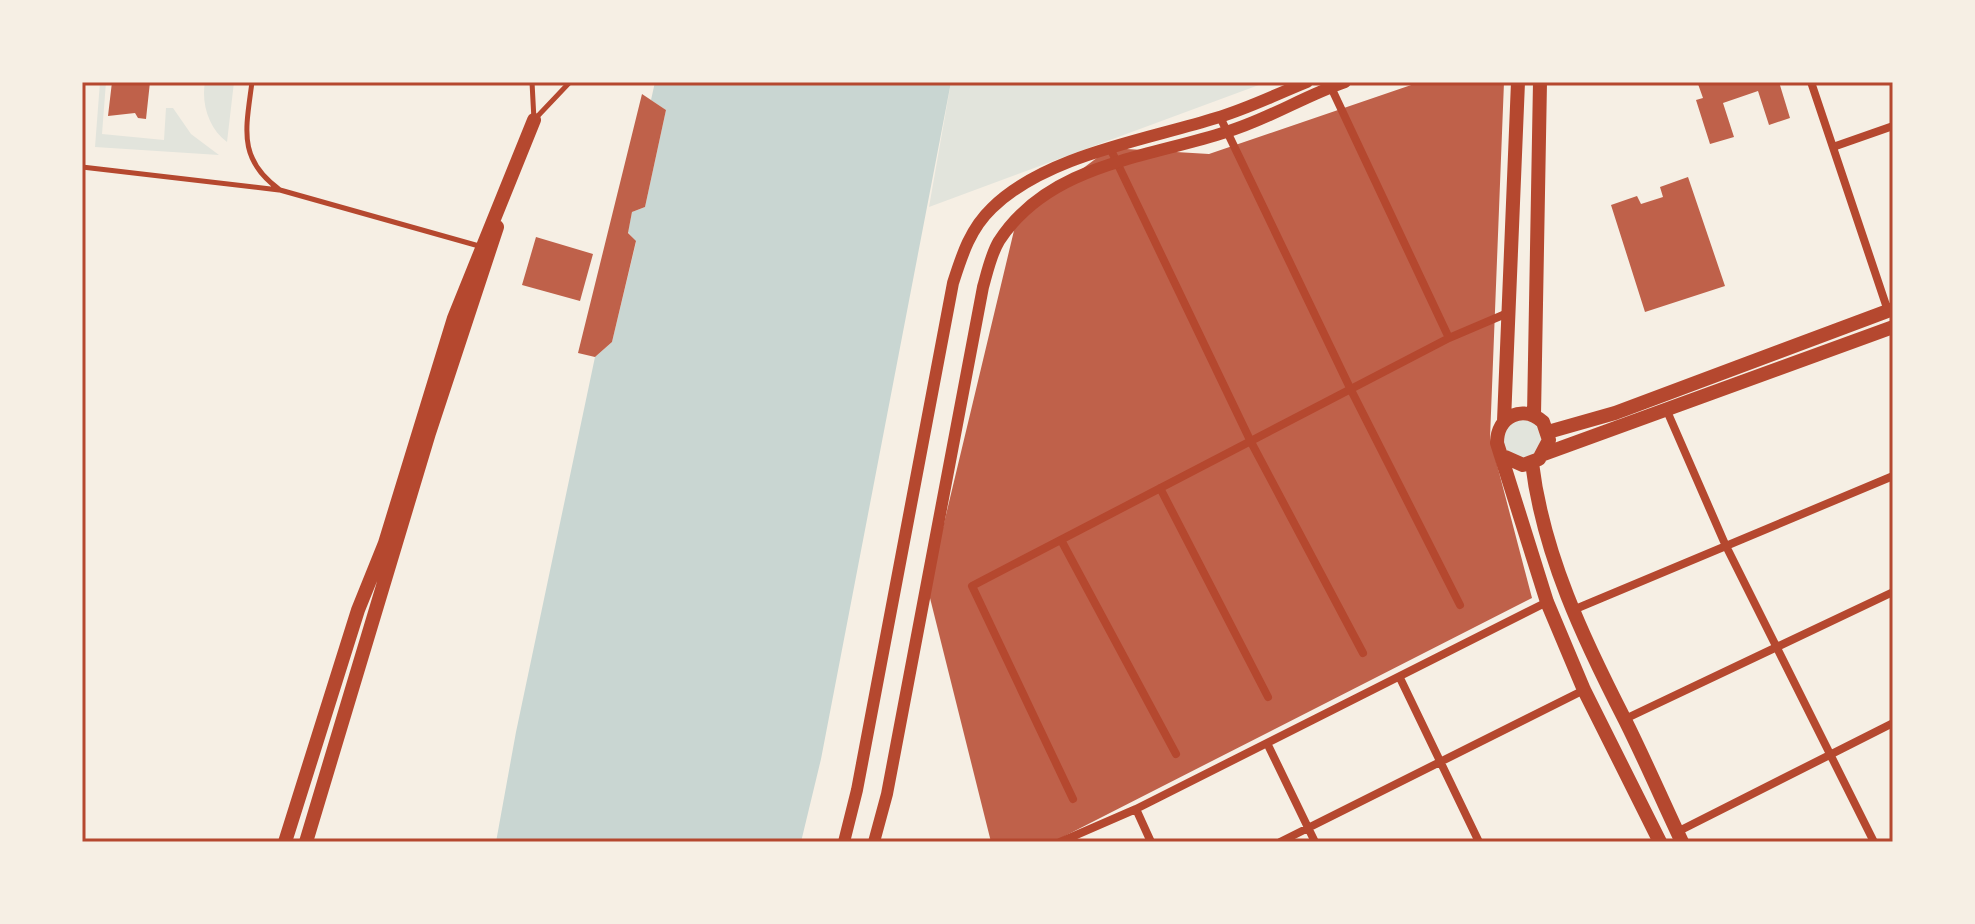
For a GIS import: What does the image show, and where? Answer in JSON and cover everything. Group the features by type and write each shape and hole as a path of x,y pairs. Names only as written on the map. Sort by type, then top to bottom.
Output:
{"main road":[{"path":"1518,82 1504,421 1497,443 1505,457 1547,602 1584,690 1660,842"},
{"path":"1540,82 1534,415 1548,432"},
{"path":"285,842 480,246 534,120"},
{"path":"306,842 429,433 534,120"},
{"path":"1548,432 1615,413 1890,310"},
{"path":"1505,457 1523,465 1893,327"},
{"path":"1504,421 1518,413 1534,415"},
{"path":"1548,432 1538,458 1542,522 1573,610 1604,683 1625,719 1680,837"}],"street":[{"path":"844,842 857,790 953,283 967,239 1006,195 1028,182 1110,148 1220,117 1307,82"},
{"path":"874,842 887,794 983,287 997,244 1019,215 1057,186 1139,153 1227,132 1330,84 1345,82"},
{"path":"1811,82 1890,310"},
{"path":"1330,84 1449,338"},
{"path":"1220,117 1351,390 1460,605"},
{"path":"1833,147 1893,126"},
{"path":"1110,148 1251,442 1363,653"},
{"path":"1073,799 972,586 1449,338 1510,312"},
{"path":"1667,411 1725,544 1874,842"},
{"path":"1573,610 1893,476"},
{"path":"1160,488 1268,697"},
{"path":"1061,540 1176,754"},
{"path":"1625,719 1893,592"},
{"path":"1060,842 1136,809 1547,602"},
{"path":"1400,678 1479,842"},
{"path":"1280,842 1584,690"},
{"path":"1680,837 1893,723"},
{"path":"1267,743 1315,842"},
{"path":"1136,809 1151,842"}],"lane":[{"path":"252,82 247,148 264,178 280,190"},
{"path":"532,82 534,120"},
{"path":"534,120 570,82"},
{"path":"82,167 280,190 480,246"}],"shaded area":[{"path":"100,82 106,82 102,134 164,140 166,108 173,108 191,134 219,155 95,147"},
{"path":"205,82 234,82 227,142 215,130 208,115 204,99"},
{"path":"655,82 951,82 821,759 801,842 496,842 516,732 595,357 612,342 636,242 628,232 632,212 645,207 666,110 651,100"},
{"path":"951,82 1267,82 929,207"},
{"path":"1514,418 1537,421 1543,447 1523,461 1503,448 1504,427"}],"building":[{"path":"112,82 150,82 146,119 138,118 135,113 108,116"},
{"path":"1420,82 1504,82 1490,438 1532,598 1053,842 991,842 928,590 1017,218 1110,148 1209,154"},
{"path":"1779,82 1790,118 1769,125 1758,91 1723,103 1734,137 1710,144 1696,100 1703,98 1698,84"},
{"path":"642,94 666,110 645,207 632,212 628,233 636,241 612,342 595,357 578,353"},
{"path":"1688,177 1725,286 1645,312 1611,205 1637,196 1641,204 1663,197 1660,187"},
{"path":"536,237 593,254 580,301 522,285"}]}
